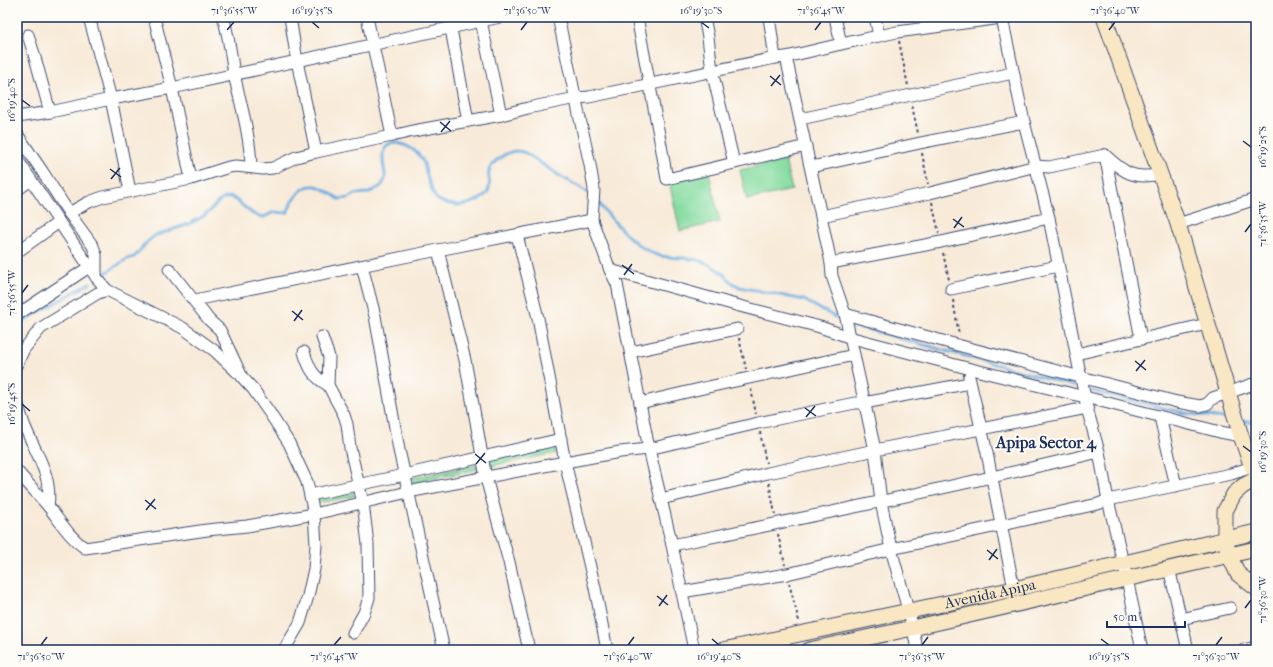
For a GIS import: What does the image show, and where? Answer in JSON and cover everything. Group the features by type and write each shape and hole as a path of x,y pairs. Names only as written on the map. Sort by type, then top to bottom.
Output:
{"street":[{"path":"89,17 111,99 130,191"},
{"path":"154,17 172,88 191,179"},
{"path":"223,17 245,115 251,151 251,167"},
{"path":"290,17 297,61 316,152"},
{"path":"367,17 392,136"},
{"path":"17,117 50,112 235,75 500,17"},
{"path":"558,17 590,165 594,189 592,220 616,284 631,352 649,449 672,545 694,650"},
{"path":"637,17 666,179 806,146"},
{"path":"704,17 712,71 734,163"},
{"path":"769,17 800,119 831,263 832,276 845,314 875,450 881,502 891,549 913,628 917,650"},
{"path":"835,17 841,44"},
{"path":"875,17 879,36"},
{"path":"1104,17 1178,224 1241,436 1255,472"},
{"path":"69,213 89,202 103,197 191,179 229,167 236,166 263,169 273,168 296,157 413,131 501,115 576,98 589,97 781,58 897,32 1006,18 1013,73 1049,218 1086,402 1099,452 1108,500 1127,578 1142,650"},
{"path":"481,21 501,115"},
{"path":"450,28 468,121"},
{"path":"28,35 50,112"},
{"path":"800,119 1013,73"},
{"path":"811,167 1024,122"},
{"path":"17,134 69,213 93,246 96,254 96,277"},
{"path":"1105,155 1125,172 1130,174 1145,177 1161,174"},
{"path":"821,216 930,193 1036,166 1050,167 1105,155"},
{"path":"1105,155 1141,339"},
{"path":"17,159 89,267 107,290 183,328 215,351 242,377 271,415 289,443 307,482 314,514 316,546 314,569 300,623 284,650"},
{"path":"17,190 31,180"},
{"path":"1178,224 1256,199"},
{"path":"831,263 941,242 1049,218"},
{"path":"195,300 592,220"},
{"path":"17,252 59,222"},
{"path":"517,235 538,318 560,439 595,588 607,650"},
{"path":"438,250 465,360 486,478 509,562 529,650"},
{"path":"362,266 375,316 404,475 444,650"},
{"path":"951,289 1058,266"},
{"path":"17,315 89,267"},
{"path":"169,269 195,300 209,320 220,330 242,377"},
{"path":"610,270 1086,402 1160,417 1241,436"},
{"path":"17,364 24,349 40,328 98,293 107,290"},
{"path":"845,314 961,346 1178,402 1200,406 1207,404 1213,398 1256,383"},
{"path":"1076,354 1207,324"},
{"path":"631,352 737,329"},
{"path":"322,337 329,357 328,385 347,424 350,448 363,503 368,544 369,598 364,613 353,633"},
{"path":"304,352 309,367 320,380 328,385"},
{"path":"640,403 854,355"},
{"path":"967,368 987,454 1014,589"},
{"path":"17,471 48,506 68,533 85,548 207,530 247,526 314,514 408,492 620,452 649,449 758,423 855,403 864,403 970,384"},
{"path":"17,402 25,428 45,473 50,497 48,506"},
{"path":"661,499 875,450 981,429 1086,402"},
{"path":"1160,417 1176,486"},
{"path":"310,495 560,439"},
{"path":"672,545 992,478 1099,452"},
{"path":"682,592 787,574 891,549 1098,504 1108,500 1231,474 1255,472"},
{"path":"1255,472 1244,486 1234,494 1226,511 1227,547 1238,574 1256,588"},
{"name":"Avenida Apipa","path":"809,650 913,628 1169,568 1227,547 1256,532"},
{"name":"Avenida Apipa","path":"723,650 908,612 1123,564 1227,547 1256,549"},
{"path":"1169,568 1188,650"},
{"path":"1181,620 1230,608"},
{"path":"1243,650 1256,647"}],"green space":[{"path":"785,160 792,190 747,200 740,170"},
{"path":"709,173 720,222 680,231 669,181"},
{"path":"555,447 556,453 490,466 489,460"},
{"path":"477,465 478,469 413,483 412,478"},
{"path":"354,492 355,496 317,503 316,498"}],"waterway":[{"path":"104,274 127,259 134,257 154,236 189,224 204,216 218,202 225,198 232,197 253,214 262,218 274,212 287,213 292,201 303,189 308,186 324,189 339,199 349,198 355,194 369,193 381,186 385,180 383,153 386,146 391,143 401,144 411,148 419,155 424,164 434,195 438,200 447,203 463,205 474,202 485,196 490,186 489,172 492,165 502,156 515,151 526,153 591,195"},
{"path":"596,200 629,237 649,252 657,255 702,261 724,274 731,282 740,287 804,300 844,322"},
{"path":"17,325 90,283"},
{"path":"851,325 1075,386"},
{"path":"1092,391 1184,413 1231,419"},
{"path":"1242,421 1256,423"}],"district":[{"name":"Apipa Sector 4","path":"1046,442"}]}
